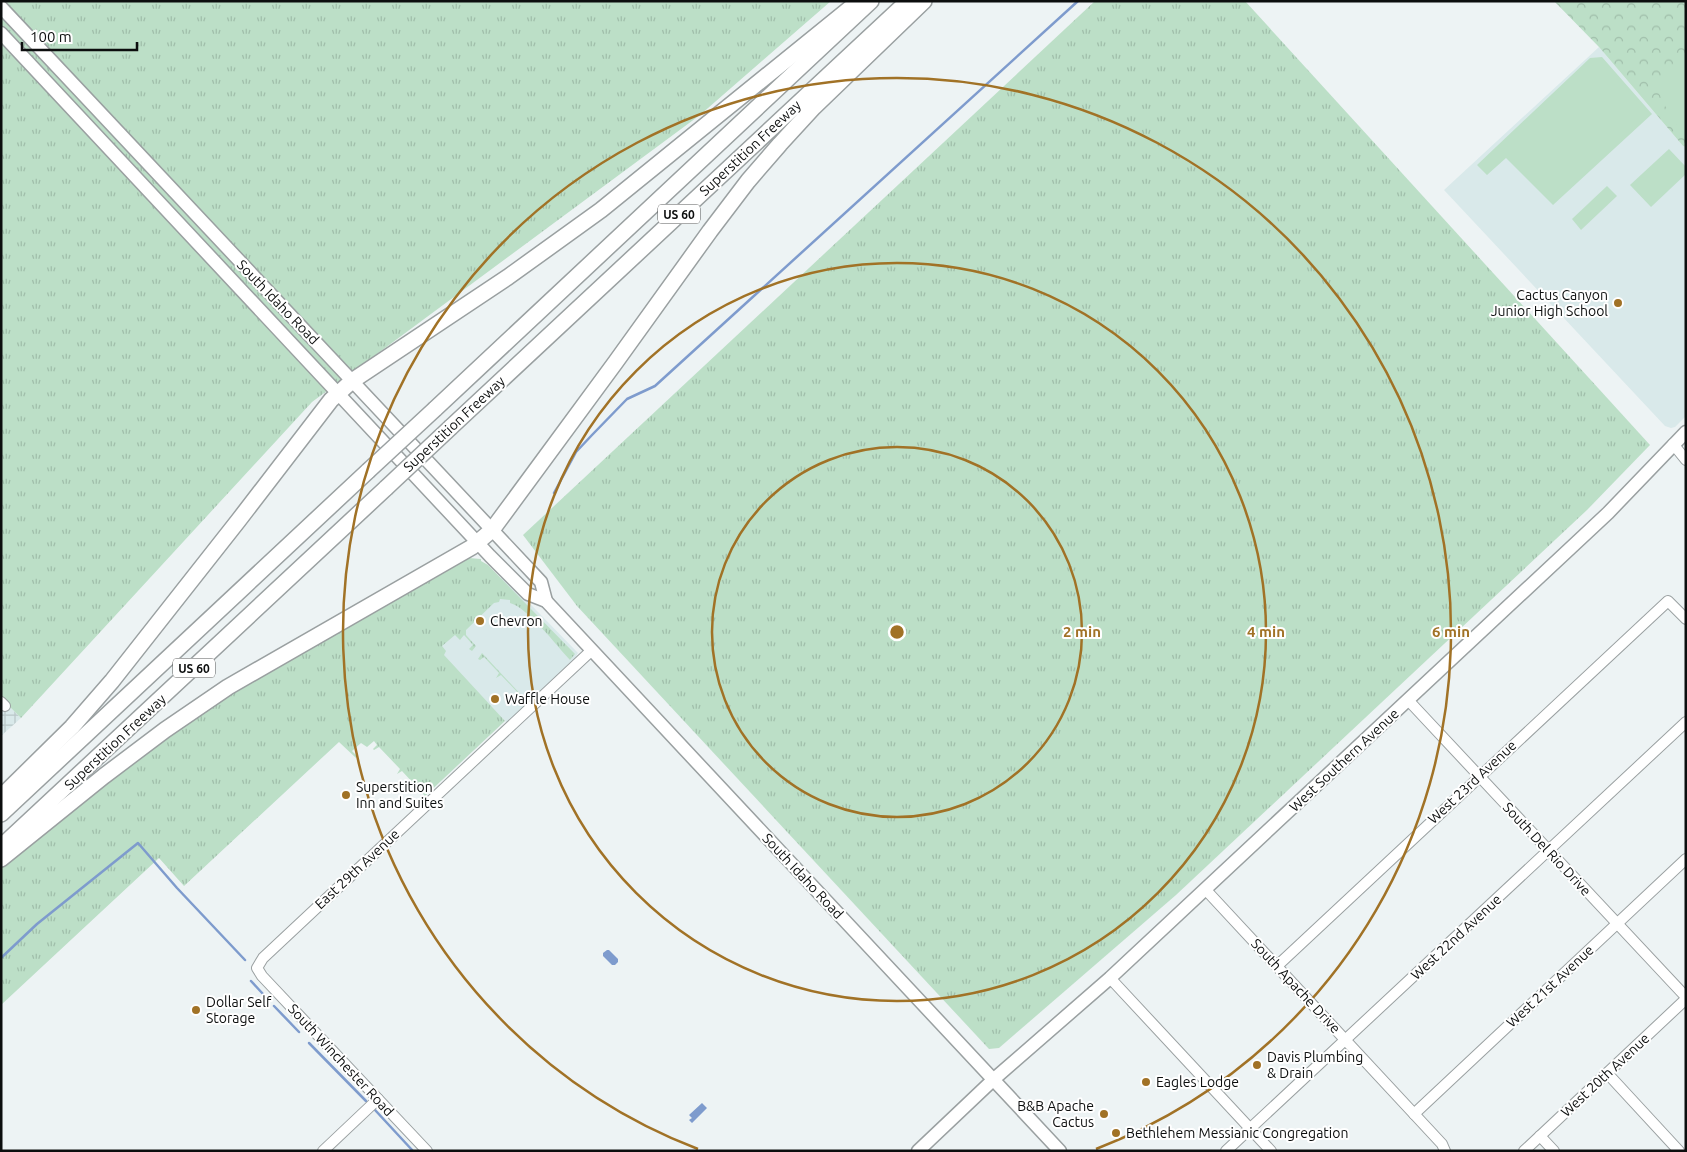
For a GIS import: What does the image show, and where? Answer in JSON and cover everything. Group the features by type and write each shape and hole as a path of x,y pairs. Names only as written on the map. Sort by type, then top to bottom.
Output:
{"highway":[{"path":"1,797 72,726 112,681 338,393 352,381 508,277 601,210 859,1"},
{"name":"Superstition Freeway","path":"1,814 871,1"},
{"name":"Superstition Freeway","path":"1,848 908,1"},
{"path":"1,859 104,776 165,730 228,687 478,542 492,530 748,181 814,108 924,1"}],"main road":[{"name":"South Idaho Road","path":"1,7 541,582 546,601"},
{"name":"South Idaho Road","path":"1,32 478,542 528,594 546,601 1060,1151"},
{"name":"West Southern Avenue","path":"918,1151 994,1079 1110,978 1608,513 1686,432"}],"street":[{"path":"1673,444 1686,460"},
{"name":"West 23rd Avenue","path":"1277,966 1668,600 1686,620"},
{"name":"East 29th Avenue","path":"257,968 263,958 592,650"},
{"name":"South Del Rio Drive","path":"1408,700 1686,998"},
{"name":"West 22nd Avenue","path":"1226,1151 1686,722"},
{"name":"West 21st Avenue","path":"1414,1114 1686,859"},
{"name":"South Apache Drive","path":"1205,889 1442,1144 1444,1151"},
{"name":"South Winchester Road","path":"257,968 262,976 426,1151"},
{"path":"1110,978 1271,1151"},
{"name":"West 20th Avenue","path":"1524,1151 1686,998"},
{"path":"1607,1073 1679,1151"},
{"path":"323,1151 378,1099"},
{"path":"1540,1136 1554,1151"}],"shaded area":[{"name":"Cactus Canyon Junior High School","path":"1599,47 1683,146 1686,147 1686,416 1675,427 1671,428 1665,426 1444,190"},
{"path":"503,576 578,653 507,723 432,645"},
{"path":"1,698 21,718 1,736"}],"green space":[{"path":"1,1 831,1 700,115 312,402 21,718 1,698"},
{"path":"1095,1 1245,1 1650,445 1587,510 1176,895 999,1048 989,1049 577,606 523,535"},
{"path":"1554,1 1686,1 1686,147 1683,146 1599,47"},
{"path":"1602,57 1652,114 1553,205 1506,158 1487,175 1477,165 1590,58"},
{"path":"1686,59 1686,136 1669,112 1656,86"},
{"path":"1669,149 1686,167 1686,174 1651,207 1630,185"},
{"path":"1607,186 1617,196 1581,230 1572,219"},
{"path":"469,558 481,559 481,561 488,565 575,654 570,660 525,612 510,603 510,600 500,599 499,602 494,603 466,630 466,635 476,646 472,651 469,649 473,645 464,635 460,640 455,635 442,646 446,651 444,655 505,721 425,796 402,771 397,774 400,769 379,747 373,749 377,745 374,741 367,747 361,743 352,751 357,756 356,758 339,742 184,886 159,858 1,1005 1,866 143,752 231,691 371,614 445,569"},
{"path":"482,653 524,698 519,703 516,700 520,695 501,675 496,678 499,673 484,657 480,660 478,659"}],"water":[{"path":"607,950 618,959 615,965 612,965 603,956 603,953"},
{"path":"702,1103 707,1108 692,1123 689,1120 692,1118 689,1115"}],"waterway":[{"path":"554,493 576,452 627,399 655,386 1078,1"},
{"path":"1,958 37,924 138,843 177,888 245,960"},
{"path":"251,981 263,994"},
{"path":"274,1006 299,1032"},
{"path":"309,1043 366,1101"},
{"path":"375,1110 413,1151"}],"place":[{"name":"Cactus Canyon Junior High School","path":"1618,303"},
{"name":"Chevron","path":"480,621"},
{"name":"Waffle House","path":"495,699"},
{"name":"Superstition Inn and Suites","path":"346,795"},
{"name":"Dollar Self Storage","path":"196,1010"},
{"name":"Davis Plumbing & Drain","path":"1257,1065"},
{"name":"Eagles Lodge","path":"1146,1082"},
{"name":"B&B Apache Cactus","path":"1104,1114"},
{"name":"Bethlehem Messianic Congregation","path":"1116,1133"}]}
